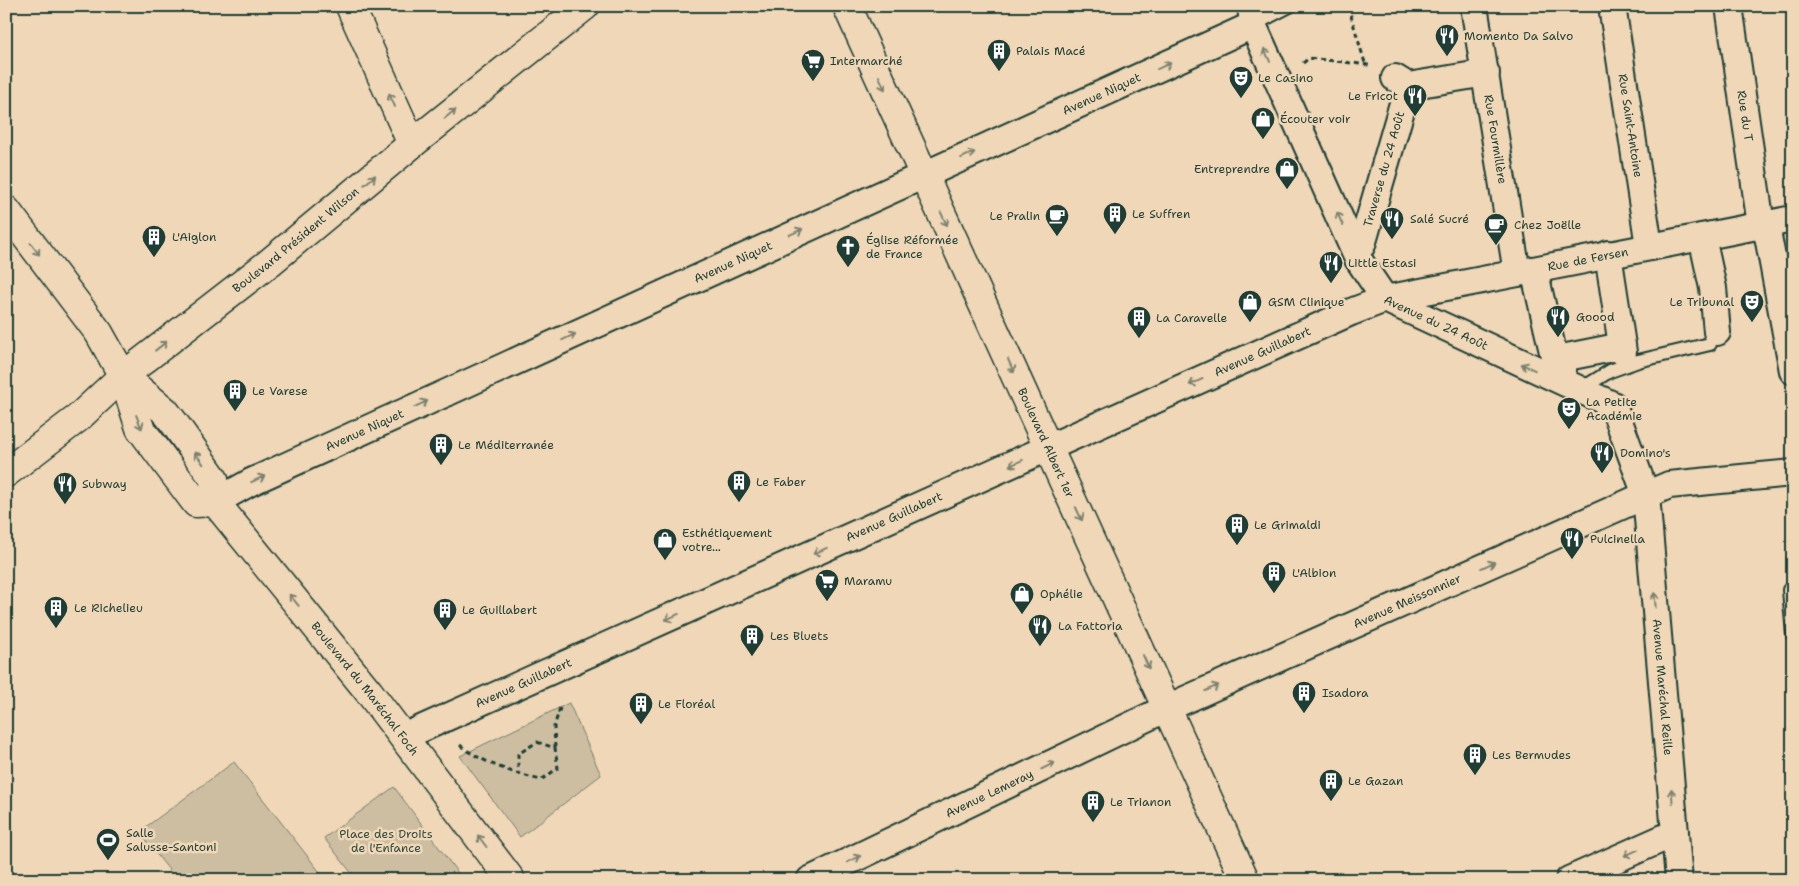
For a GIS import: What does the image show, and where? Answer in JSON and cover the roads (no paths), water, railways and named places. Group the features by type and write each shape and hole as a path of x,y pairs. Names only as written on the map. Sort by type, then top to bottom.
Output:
{"street":[{"path":"350,6 412,144"},
{"name":"Boulevard Président Wilson","path":"6,473 78,418 123,376 269,263 412,144 585,6"},
{"name":"Boulevard Albert 1er","path":"847,6 1245,880"},
{"name":"Rue Fourmillère","path":"1474,6 1526,272 1552,352 1560,364 1622,349 1608,254"},
{"name":"Rue Saint-Antoine","path":"1612,6 1649,246"},
{"name":"Rue du T","path":"1729,6 1761,225 1768,236 1793,371"},
{"name":"Avenue Niquet","path":"215,502 251,482 923,174 1252,16"},
{"name":"Avenue du 24 Août","path":"1252,16 1358,259 1385,299 1531,369 1581,389 1612,406 1646,495"},
{"name":"Traverse du 24 Août","path":"1354,249 1362,245 1401,82 1486,74"},
{"path":"6,210 99,333 123,376 140,428 196,504 215,502"},
{"name":"Rue de Fersen","path":"1385,299 1793,219"},
{"path":"1702,237 1713,288 1713,338"},
{"name":"Avenue Guillabert","path":"403,737 1351,312 1385,299"},
{"name":"Avenue Meissonnier","path":"1167,708 1669,485 1793,473"},
{"name":"Avenue Maréchal Reille","path":"1646,495 1679,880"},
{"name":"Boulevard du Maréchal Foch","path":"215,502 403,737 511,880"},
{"name":"Avenue Lemeray","path":"810,880 1167,708"},
{"path":"1569,880 1675,833"}],"lane":[{"path":"1252,16 1290,6"},
{"path":"1581,389 1610,371 1713,338"},
{"path":"1793,590 1790,590 1793,635"}],"place":[{"name":"Momento Da Salvo","path":"1447,57"},
{"name":"Palais Macé","path":"999,72"},
{"name":"Intermarché","path":"813,82"},
{"name":"Le Casino","path":"1241,99"},
{"name":"Le Fricot","path":"1415,117"},
{"name":"Écouter voir","path":"1263,140"},
{"name":"Entreprendre","path":"1287,190"},
{"name":"Le Suffren","path":"1115,235"},
{"name":"Le Pralin","path":"1057,237"},
{"name":"Salé Sucré","path":"1392,240"},
{"name":"Chez Joëlle","path":"1496,246"},
{"name":"L'Aiglon","path":"154,258"},
{"name":"Église Réformée de France","path":"848,268"},
{"name":"Little Estasi","path":"1331,284"},
{"name":"GSM Clinique","path":"1250,323"},
{"name":"Le Tribunal","path":"1752,323"},
{"name":"Goood","path":"1558,338"},
{"name":"La Caravelle","path":"1139,339"},
{"name":"Le Varese","path":"235,412"},
{"name":"La Petite Académie","path":"1569,430"},
{"name":"Le Méditerranée","path":"441,466"},
{"name":"Domino's","path":"1602,474"},
{"name":"Le Faber","path":"739,503"},
{"name":"Subway","path":"65,505"},
{"name":"Le Grimaldi","path":"1237,546"},
{"name":"Pulcinella","path":"1572,560"},
{"name":"Esthétiquement votre...","path":"665,561"},
{"name":"L'Albion","path":"1274,594"},
{"name":"Maramu","path":"827,602"},
{"name":"Ophélie","path":"1022,615"},
{"name":"Le Richelieu","path":"56,629"},
{"name":"Le Guillabert","path":"445,631"},
{"name":"La Fattoria","path":"1040,647"},
{"name":"Les Bluets","path":"752,657"},
{"name":"Isadora","path":"1304,714"},
{"name":"Le Floréal","path":"641,725"},
{"name":"Les Bermudes","path":"1475,776"},
{"name":"Le Gazan","path":"1331,802"},
{"name":"Le Trianon","path":"1093,823"},
{"name":"Salle Salusse-Santoni","path":"108,861"}],"park label":[{"name":"Place des Droits de l'Enfance","path":"386,841"}]}
